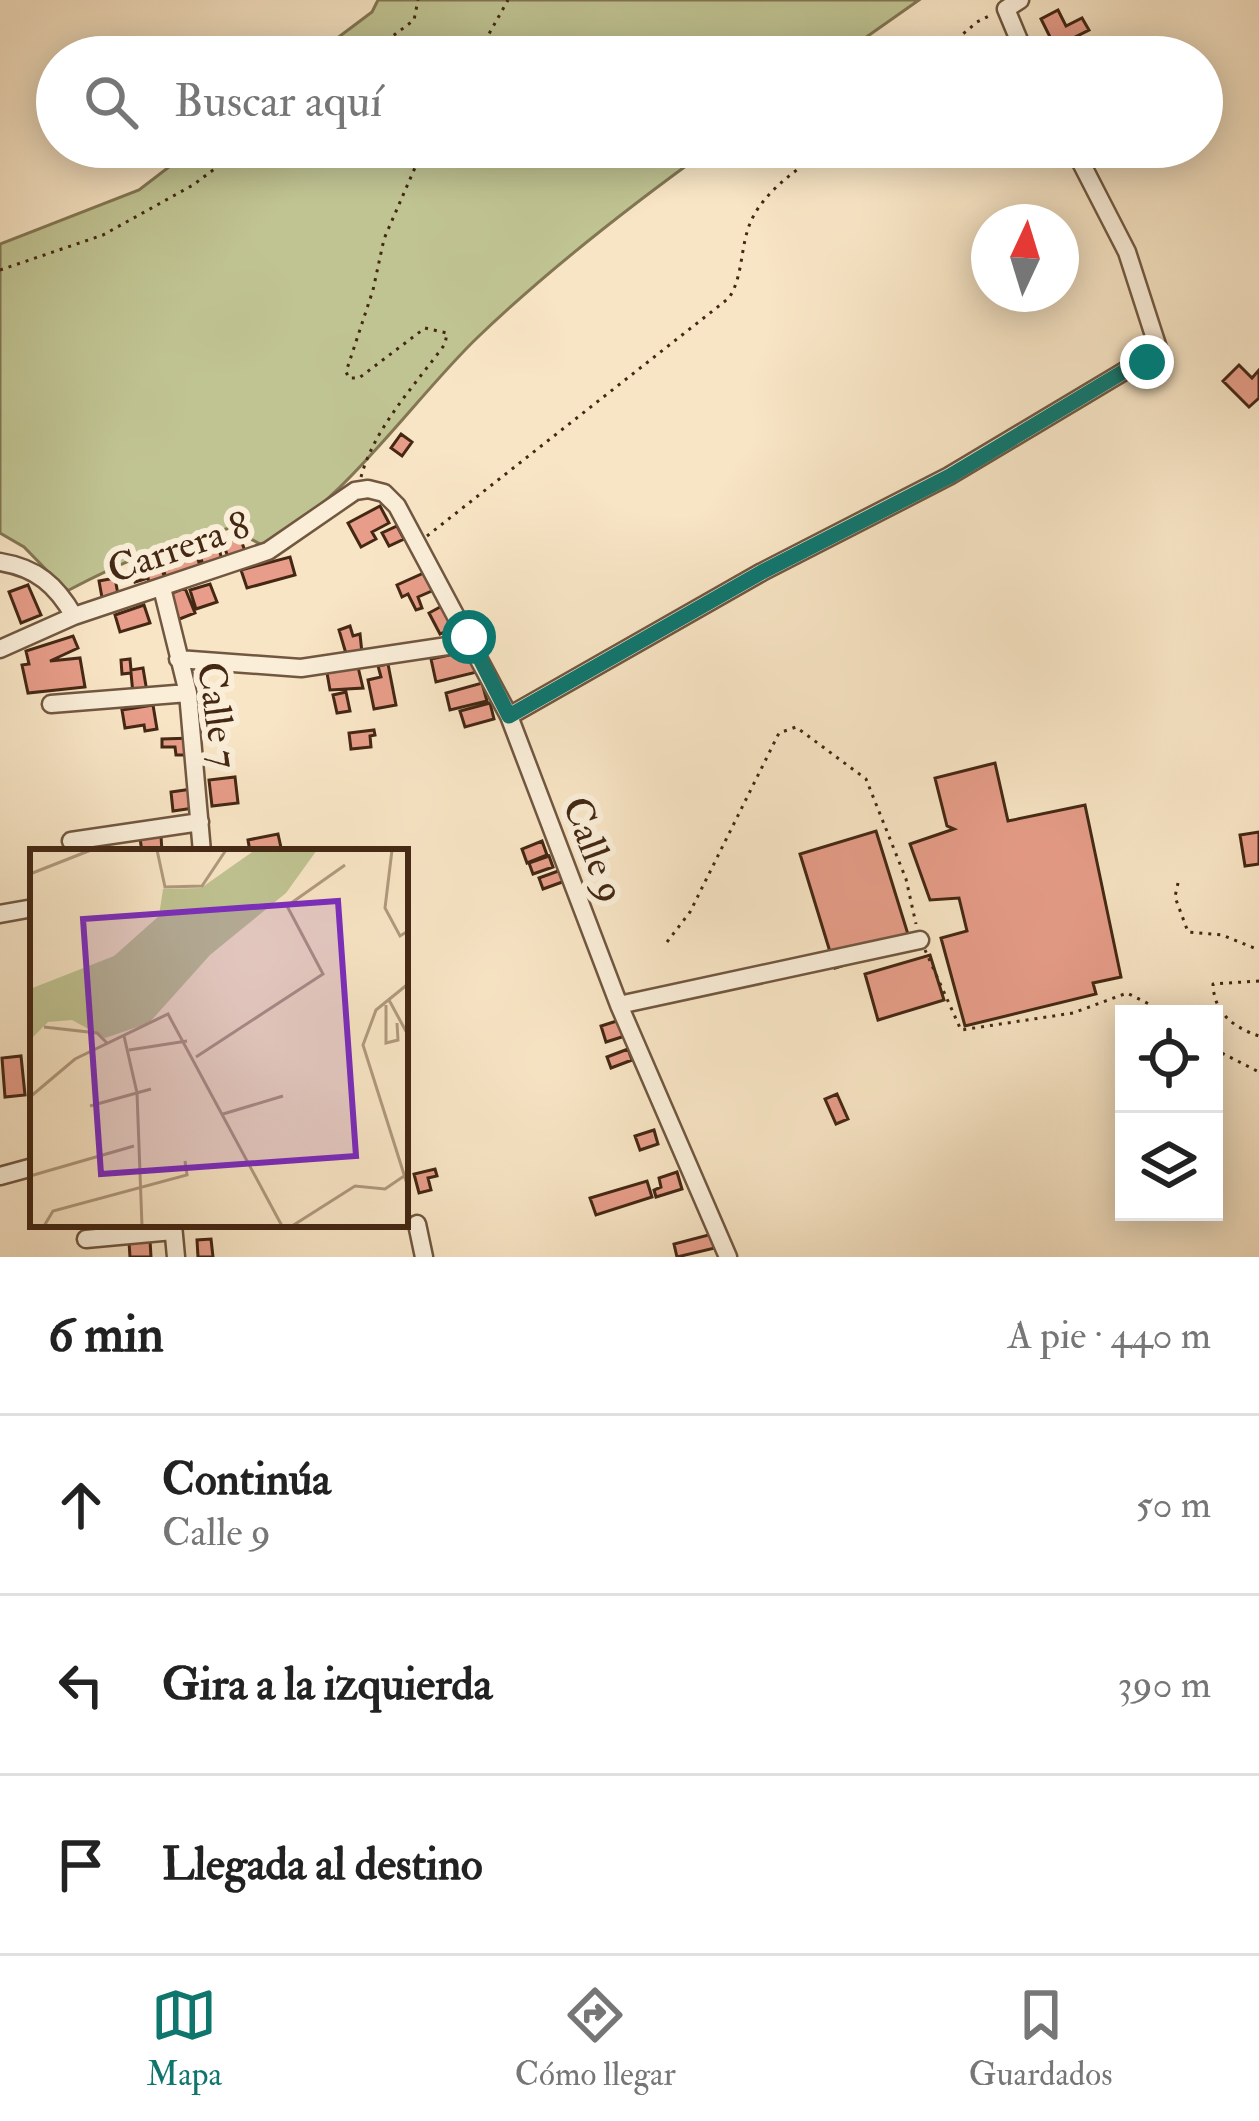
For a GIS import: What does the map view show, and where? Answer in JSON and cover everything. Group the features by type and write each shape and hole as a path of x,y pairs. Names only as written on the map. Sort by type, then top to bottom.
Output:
{"street":[{"path":"1013,4 1021,36"},
{"path":"509,716 762,572 950,476 1160,351 1127,252 1084,168"},
{"name":"Calle 9","path":"361,490 384,494 398,506 509,716 619,1005 728,1257"},
{"name":"Carrera 8","path":"0,649 74,616 268,551 361,490"},
{"path":"0,562 28,567 59,591 74,616"},
{"name":"Calle 7","path":"162,588 188,693 202,849"},
{"path":"178,659 301,668 454,645 469,637"},
{"path":"51,704 188,693"},
{"path":"71,841 200,822"},
{"path":"0,914 30,909"},
{"path":"619,1005 920,940"},
{"path":"0,1176 30,1168"},
{"path":"417,1223 424,1257"},
{"path":"86,1239 173,1227 176,1257"}],"path":[{"path":"392,36 414,20 418,0"},
{"path":"488,36 508,0"},
{"path":"961,36 1013,4"},
{"path":"0,270 103,235 216,168"},
{"path":"361,490 366,456 446,344 448,333 425,328 358,378 349,378 346,371 384,239 415,168"},
{"path":"420,542 730,298 740,281 740,258 760,202 801,168"},
{"path":"668,942 690,912 779,733 796,728 866,779 907,879 920,940 961,1030 1072,1013 1126,993 1151,1005"},
{"path":"1178,883 1175,897 1188,932 1222,935 1259,950"},
{"path":"1259,981 1213,984 1214,997 1229,1023 1259,1036"},
{"path":"1223,1054 1259,1072"}],"green space":[{"path":"378,0 919,0 868,36 340,36 372,12"},
{"path":"168,168 684,168 506,311 348,479 291,528 262,545 230,528 207,534 146,554 67,591 24,547 0,533 0,244 139,190"}],"building":[{"path":"1058,10 1066,26 1082,18 1089,30 1077,36 1050,36 1041,19"},
{"path":"1239,365 1252,378 1259,370 1259,398 1249,407 1223,381"},
{"path":"401,434 412,442 402,456 391,448"},
{"path":"380,506 389,523 372,532 376,539 361,547 348,523"},
{"path":"397,526 404,539 389,546 382,533"},
{"path":"240,537 246,554 229,560 223,543"},
{"path":"217,541 222,560 203,565 197,546"},
{"path":"196,551 201,570 166,579 161,560"},
{"path":"290,557 295,575 247,588 241,570"},
{"path":"160,560 166,584 150,588 148,578 135,582 131,568"},
{"path":"426,572 434,590 418,597 422,608 416,610 397,585"},
{"path":"115,578 119,600 103,603 99,581"},
{"path":"210,584 217,602 196,609 190,590"},
{"path":"28,585 41,615 21,623 9,592"},
{"path":"185,588 195,613 177,620 167,595"},
{"path":"144,605 150,623 120,632 115,615"},
{"path":"442,606 453,628 440,634 429,613"},
{"path":"350,626 353,636 360,634 362,653 347,657 339,630"},
{"path":"73,636 78,648 50,661 80,658 85,687 28,693 22,665 29,664 26,651"},
{"path":"472,650 477,672 436,682 431,659"},
{"path":"130,659 131,670 143,668 147,692 133,694 131,673 122,674 121,660"},
{"path":"388,664 396,705 374,709 368,680 381,677 378,666"},
{"path":"358,667 363,688 330,690 327,673"},
{"path":"482,683 487,701 450,710 446,693"},
{"path":"346,692 350,711 337,713 333,695"},
{"path":"490,703 494,719 465,727 460,711"},
{"path":"153,705 157,729 125,728 122,710"},
{"path":"374,730 371,747 351,749 349,733"},
{"path":"193,738 194,755 176,755 175,747 162,747 162,739"},
{"path":"995,763 1008,821 1085,805 1121,977 1093,983 1096,994 965,1026 941,938 967,931 959,898 930,900 910,844 954,829 947,826 935,778"},
{"path":"235,777 238,803 212,806 209,780"},
{"path":"192,789 194,808 173,811 171,792"},
{"path":"876,831 911,944 835,968 800,854"},
{"path":"1259,832 1259,864 1245,866 1240,835"},
{"path":"278,834 281,849 250,849 248,840"},
{"path":"161,836 162,849 142,849 140,838"},
{"path":"542,841 547,855 527,863 522,849"},
{"path":"549,856 553,867 533,874 529,863"},
{"path":"561,870 565,881 543,889 539,878"},
{"path":"930,955 944,1000 878,1020 865,974"},
{"path":"620,1020 625,1036 606,1042 601,1026"},
{"path":"628,1049 632,1060 611,1068 607,1057"},
{"path":"21,1056 25,1095 5,1097 2,1058"},
{"path":"837,1094 848,1119 836,1124 825,1099"},
{"path":"654,1130 658,1144 640,1150 635,1136"},
{"path":"435,1169 437,1176 428,1178 431,1190 419,1193 414,1174"},
{"path":"677,1172 682,1189 656,1197 659,1178"},
{"path":"647,1181 652,1197 596,1215 590,1198"},
{"path":"712,1234 715,1248 677,1257 674,1244"},
{"path":"211,1239 213,1257 198,1257 197,1240"},
{"path":"150,1240 151,1257 130,1257 129,1242"}],"route":[{"path":"469,637 509,716 762,572 950,476 1147,362"}]}
